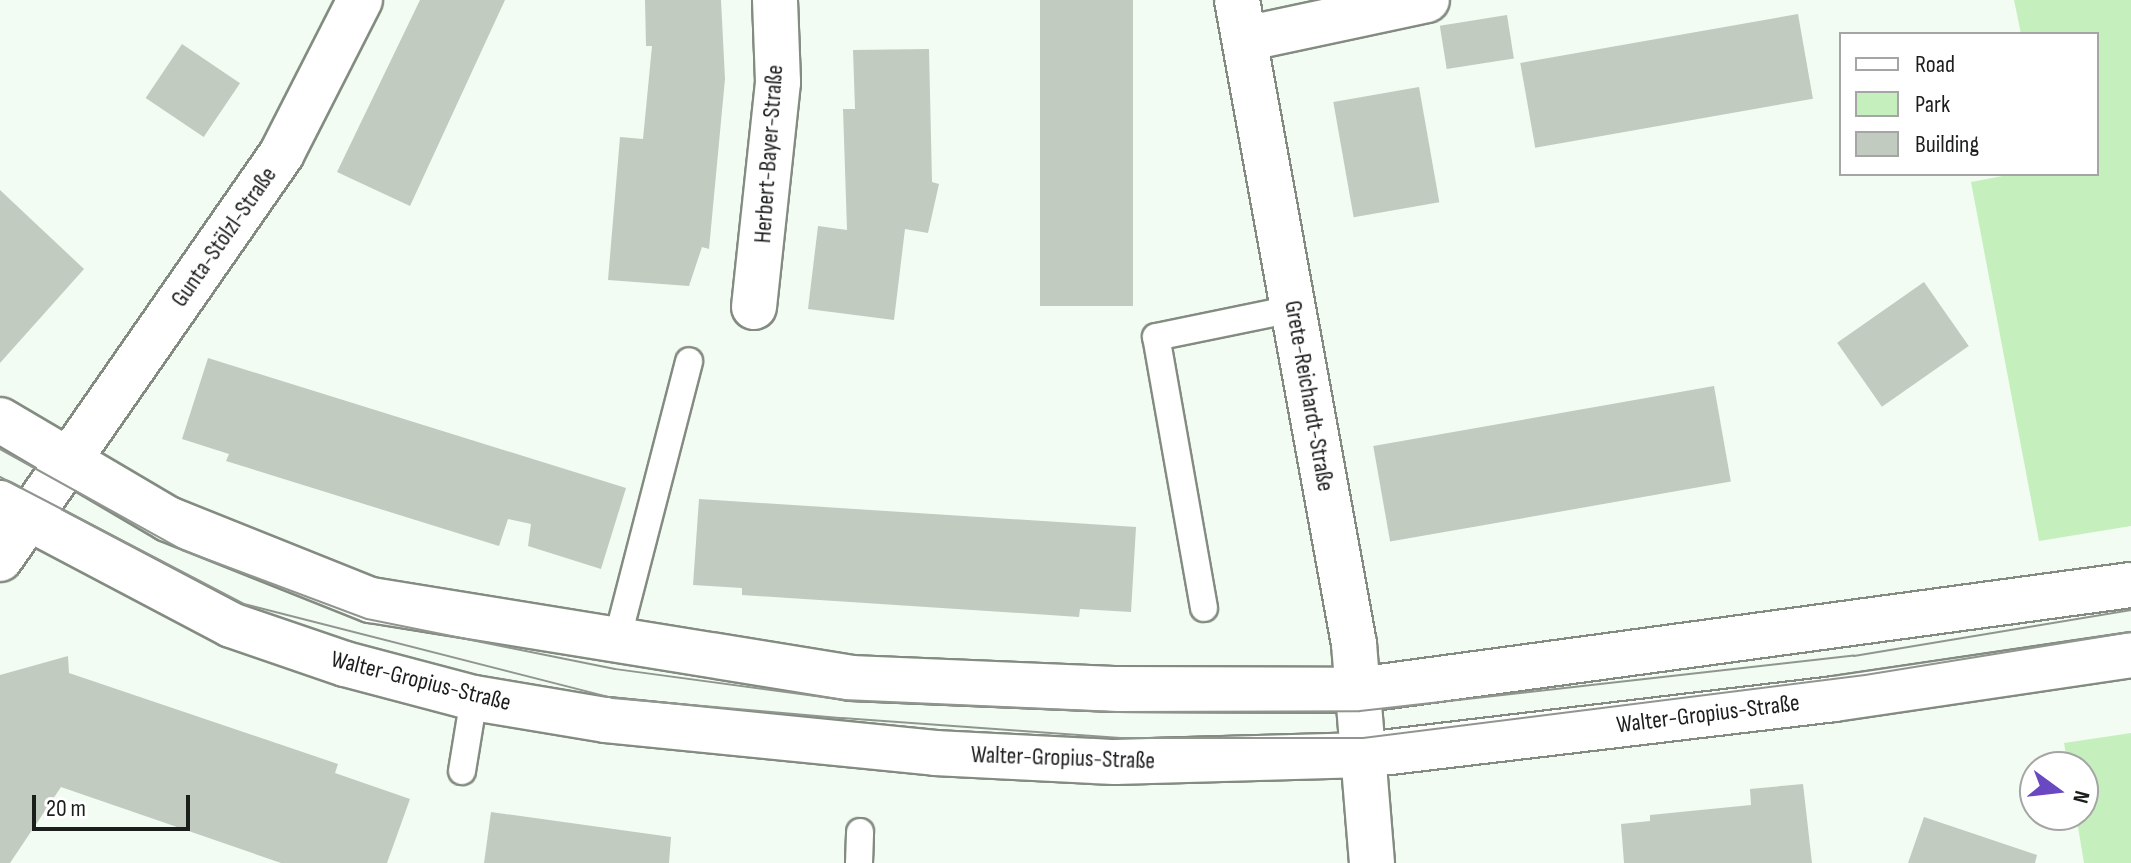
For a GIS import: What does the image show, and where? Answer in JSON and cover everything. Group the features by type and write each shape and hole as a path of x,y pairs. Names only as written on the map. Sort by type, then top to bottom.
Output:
{"street":[{"name":"Gunta-Stölzl-Straße","path":"67,462 282,153 360,0"},
{"name":"Herbert-Bayer-Straße","path":"754,307 778,82 775,0"},
{"name":"Grete-Reichardt-Straße","path":"1372,863 1358,690 1241,19 1427,0"},
{"path":"0,420 168,519 371,600 616,644 851,678 1114,689 1358,690 2131,585"},
{"path":"0,559 14,511 67,462"},
{"name":"Walter-Gropius-Straße","path":"14,511 231,625 345,664 474,698 606,720 935,753 1115,762 1365,755 1834,699 2131,655"}],"lane":[{"path":"1204,608 1156,337 1293,309"},
{"path":"616,644 689,361"},
{"path":"462,771 474,698"},
{"path":"859,863 860,832"}],"green space":[{"path":"2014,0 2131,0 2131,526 2039,541 1971,182 2002,176 2099,176 2099,32 2021,32"},
{"path":"2131,733 2131,863 2084,863 2079,831 2099,831 2099,751 2065,751 2064,743"}],"building":[{"path":"420,0 505,0 410,206 337,172"},
{"path":"645,0 721,0 725,79 709,249 702,247 689,286 608,280 620,137 643,139 652,46 646,46"},
{"path":"1040,0 1133,0 1133,306 1040,306"},
{"path":"1798,14 1813,99 1535,148 1520,63"},
{"path":"1507,15 1514,58 1447,69 1440,26"},
{"path":"182,44 240,83 204,137 146,98"},
{"path":"929,49 932,182 939,184 928,233 905,229 894,320 808,309 818,226 847,230 843,109 855,109 853,50"},
{"path":"1419,87 1439,202 1354,217 1333,102"},
{"path":"0,190 84,269 0,363"},
{"path":"1924,282 1969,346 1882,407 1837,343"},
{"path":"208,358 626,488 601,569 528,546 531,524 508,519 499,546 226,461 229,454 182,439"},
{"path":"1714,386 1731,482 1390,542 1373,446"},
{"path":"699,499 1136,527 1131,612 1080,609 1079,617 742,595 742,588 693,585"},
{"path":"68,656 69,673 338,764 335,773 410,799 387,863 281,863 61,787 10,863 0,863 0,675"},
{"path":"1803,784 1812,863 1624,863 1621,824 1650,821 1650,815 1751,805 1750,789"},
{"path":"491,812 671,837 669,863 484,863"},
{"path":"1924,817 2037,855 2035,863 1908,863"}],"tram line":[{"path":"0,449 182,550 367,619 615,669 844,700 1118,712 1360,711 1854,656 2131,610"},
{"path":"0,477 244,604 612,698 842,718 1120,738 1363,738 1865,675 2131,632"}]}
